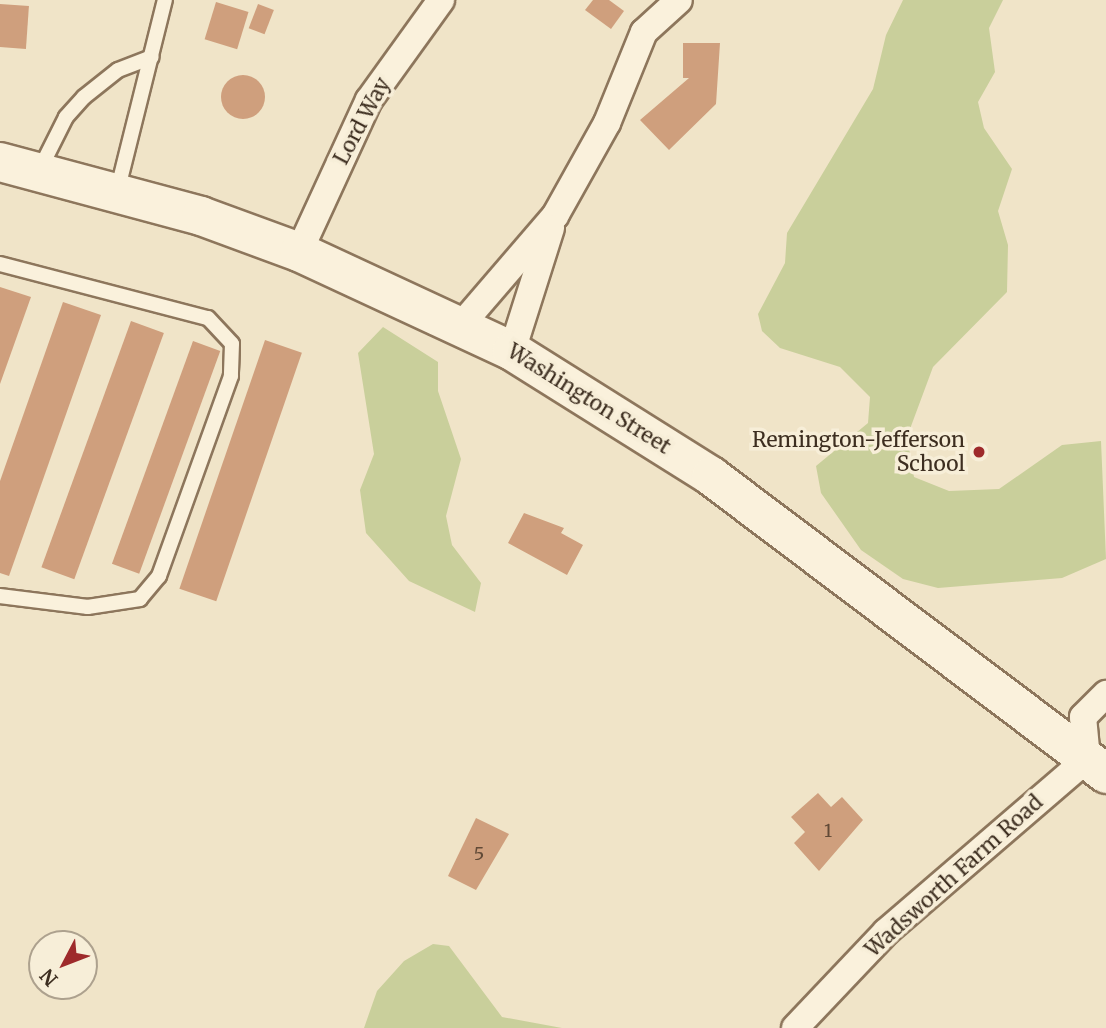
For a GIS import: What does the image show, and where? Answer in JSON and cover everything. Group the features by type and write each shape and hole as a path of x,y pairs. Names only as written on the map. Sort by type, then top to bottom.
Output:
{"main road":[{"name":"Washington Street","path":"0,162 117,194 299,252 462,324 512,351 711,477 1100,764"}],"street":[{"name":"Lord Way","path":"299,252 369,100 441,0"},
{"path":"462,324 555,216 607,123 644,32 680,0"},
{"path":"512,351 555,216"},
{"path":"1100,764 1083,717 1106,694"},
{"name":"Wadsworth Farm Road","path":"795,1028 886,932 1100,764"}],"lane":[{"path":"117,194 165,0"},
{"path":"38,173 66,117 84,97 118,69 152,58"},
{"path":"0,264 208,318 232,344 231,376 159,576 140,599 88,607 0,596"}],"green space":[{"path":"903,0 1003,0 989,28 995,72 978,102 984,128 1012,169 998,211 1008,245 1007,292 933,367 907,437 914,477 949,491 999,489 1062,445 1101,441 1106,559 1062,578 938,588 903,579 861,550 821,493 816,466 868,423 870,397 840,367 780,348 762,331 758,314 785,263 787,233 873,89 886,35"},
{"path":"383,327 438,362 438,391 461,459 446,516 452,545 481,583 475,612 409,581 366,533 360,490 374,454 358,353"},
{"path":"433,944 449,946 502,1017 562,1028 364,1028 377,991 404,961"}],"building":[{"path":"593,0 609,0 624,11 611,29 585,10"},
{"path":"216,2 249,12 237,49 205,39"},
{"path":"0,4 29,6 26,49 0,47"},
{"path":"258,4 274,10 265,34 249,28"},
{"path":"683,43 720,43 716,104 669,150 640,120 689,78 683,78"},
{"path":"243,75 258,82 265,97 258,112 243,119 228,112 221,97 228,82"},
{"path":"0,287 31,297 0,384"},
{"path":"63,302 101,315 9,576 0,573 0,481"},
{"path":"131,321 164,333 74,579 41,567"},
{"path":"265,340 302,353 216,601 179,589"},
{"path":"193,341 220,351 139,574 112,564"},
{"path":"524,513 564,528 561,533 583,545 567,575 508,543"},
{"path":"818,793 831,807 842,797 863,820 819,871 794,843 805,832 791,817"},
{"path":"476,818 509,834 476,890 448,876"}],"place":[{"name":"Remington-Jefferson School","path":"979,452"}]}
